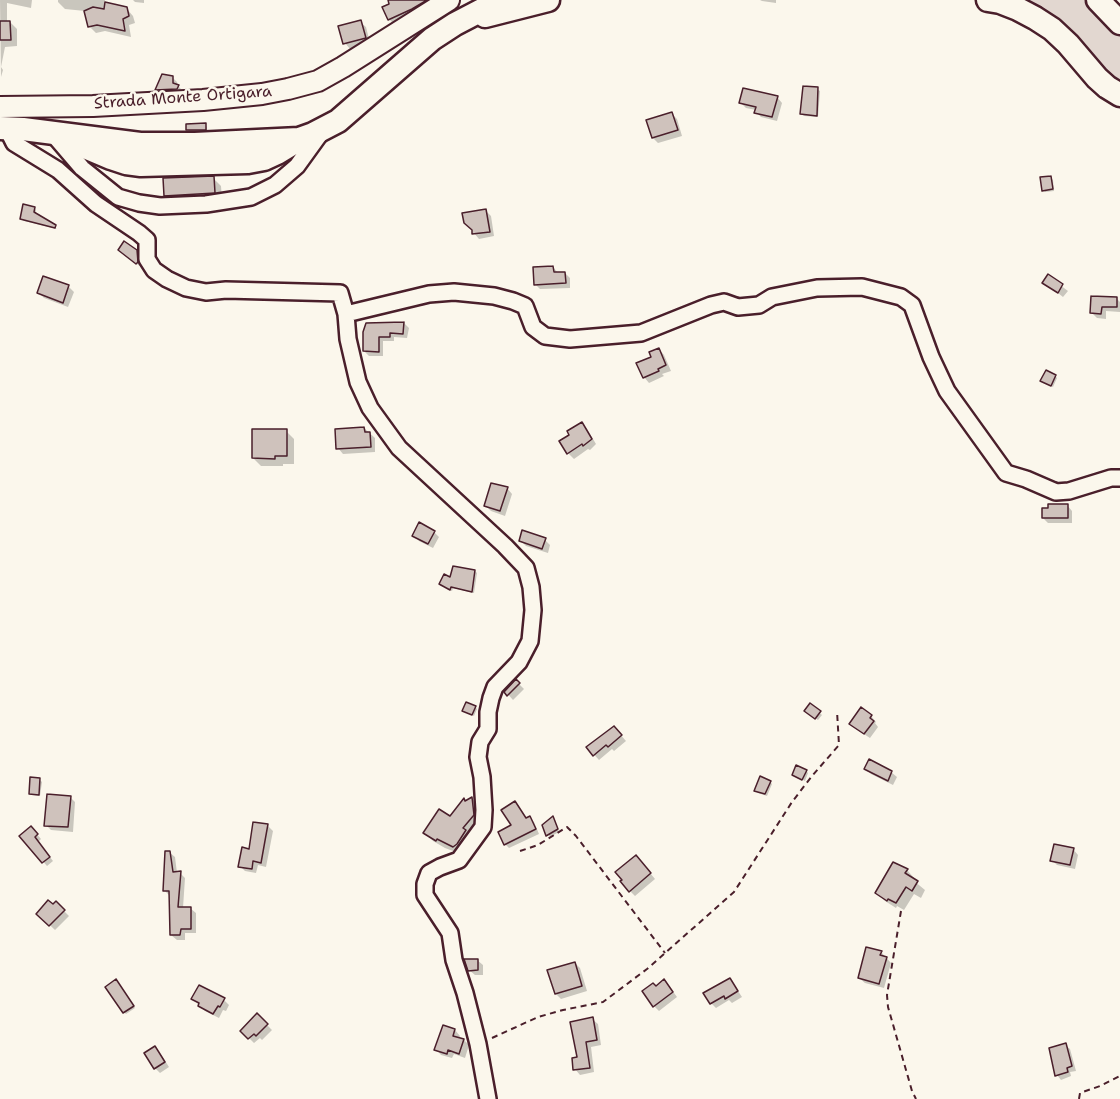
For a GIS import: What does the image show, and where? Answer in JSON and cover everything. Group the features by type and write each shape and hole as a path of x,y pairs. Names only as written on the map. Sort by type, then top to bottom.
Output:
{"highway":[{"path":"4,126 52,133 111,158 141,165 248,162 264,159 299,138 338,121 432,39 501,0"},
{"path":"455,24 548,0"},
{"path":"988,0 1018,9 1052,29 1097,78 1120,95"},
{"path":"1098,0 1120,24"},
{"path":"1119,0 1120,11"}],"main road":[{"name":"Strada Monte Ortigara","path":"4,126 93,106 203,100 262,94 318,81 449,0"}],"street":[{"path":"4,126 96,204 147,240 147,259 154,270 167,279 186,288 206,292 235,290 340,293 358,381 370,408 399,448 526,568 531,587 533,610 530,640 519,662 495,687 490,698 488,729 480,742 478,757 482,777 483,827 459,860 429,873 425,884 425,895 450,933 454,960 478,1044 488,1099"},
{"path":"52,133 82,168 118,197 160,206 206,204 251,197 275,185 297,166 325,128"},
{"path":"346,314 429,294 454,292 494,296 525,306 533,327 545,336 570,339 641,333 724,302 738,307 748,307 759,305 772,297 818,288 862,287 901,297 912,305 931,357 947,391 1006,473 1056,492 1069,491 1111,478 1120,478"}],"path":[{"path":"478,1044 538,1017 603,1002 647,969 734,892 792,802 839,745 837,711"},
{"path":"520,851 538,844 567,827 665,953"},
{"path":"901,911 887,995 888,1007 916,1099"},
{"path":"1078,1099 1080,1093 1120,1076"}],"shaded area":[{"path":"1011,0 1090,0 1120,36 1120,89"}],"building":[{"path":"388,0 427,0 388,20 382,7 389,4"},
{"path":"105,2 127,7 129,16 123,19 125,31 97,25 88,27 84,11 93,7 104,9"},
{"path":"361,20 366,38 343,44 338,26"},
{"path":"0,21 10,21 11,40 0,40"},
{"path":"162,74 173,76 173,83 179,85 177,89 155,90"},
{"path":"803,86 818,87 817,116 800,114"},
{"path":"743,88 778,96 772,117 754,113 756,107 739,103"},
{"path":"672,112 678,130 652,138 646,120"},
{"path":"206,123 206,130 186,130 186,124"},
{"path":"214,176 215,193 164,196 163,178"},
{"path":"1051,176 1053,189 1042,191 1040,177"},
{"path":"23,204 35,207 34,212 56,225 55,228 20,219"},
{"path":"486,209 490,232 472,234 472,230 464,223 462,213"},
{"path":"124,241 137,250 138,262 136,264 118,250"},
{"path":"553,266 554,272 565,272 566,283 534,285 533,267"},
{"path":"1048,274 1063,284 1058,293 1042,283"},
{"path":"43,276 69,285 63,303 37,293"},
{"path":"1091,296 1117,297 1117,307 1102,307 1101,314 1090,313"},
{"path":"404,322 403,334 390,333 390,337 379,337 379,352 363,351 363,332 366,323"},
{"path":"659,348 666,365 643,378 636,363 651,357 649,352"},
{"path":"1046,370 1056,375 1051,386 1040,381"},
{"path":"582,422 592,439 567,454 559,441 569,435 567,431"},
{"path":"364,427 365,432 370,432 371,447 336,449 335,429"},
{"path":"252,429 287,429 287,456 275,456 275,459 252,458"},
{"path":"491,483 508,487 500,511 484,506"},
{"path":"1048,504 1068,504 1068,518 1042,518 1042,508 1048,508"},
{"path":"419,522 435,531 428,544 412,536"},
{"path":"522,530 546,538 542,549 519,541"},
{"path":"453,566 475,570 472,592 451,587 450,590 439,584 444,574 450,577"},
{"path":"516,679 520,683 507,696 504,692"},
{"path":"466,702 476,706 472,715 462,711"},
{"path":"810,703 821,711 815,719 804,711"},
{"path":"861,707 872,715 870,718 874,721 864,734 849,724"},
{"path":"614,726 622,735 593,756 586,747"},
{"path":"869,759 892,771 888,781 864,769"},
{"path":"796,765 807,770 802,780 792,775"},
{"path":"760,776 771,781 765,794 754,791"},
{"path":"30,777 40,778 39,795 29,794"},
{"path":"47,794 71,796 68,827 44,826"},
{"path":"472,797 474,815 463,828 466,830 453,847 423,833 439,809 450,816 464,798 465,801"},
{"path":"515,801 526,818 530,816 536,829 504,845 498,832 511,825 501,810"},
{"path":"553,816 558,829 546,836 542,825"},
{"path":"253,822 268,824 261,863 253,861 252,869 238,867 242,847 249,849"},
{"path":"31,826 38,834 35,837 50,857 42,863 19,836"},
{"path":"1054,844 1074,848 1070,865 1050,861"},
{"path":"165,851 170,851 173,872 181,871 178,907 191,907 191,929 181,929 180,935 170,935 169,891 163,891"},
{"path":"636,855 651,873 629,892 615,872"},
{"path":"893,862 908,869 905,873 918,881 912,891 906,887 896,903 888,899 887,901 875,893"},
{"path":"48,900 53,904 56,901 65,910 49,926 36,914"},
{"path":"866,947 882,951 880,955 887,957 879,984 858,978"},
{"path":"464,959 478,959 478,970 468,971"},
{"path":"575,962 582,986 555,994 547,970"},
{"path":"730,978 738,991 710,1004 703,993"},
{"path":"116,979 134,1006 123,1013 105,987"},
{"path":"664,979 673,992 653,1007 642,991 653,983 656,986"},
{"path":"199,985 225,998 213,1014 198,1006 199,1003 191,999"},
{"path":"257,1013 268,1024 256,1036 254,1034 248,1039 240,1031"},
{"path":"593,1017 597,1040 586,1042 590,1068 573,1070 572,1058 577,1057 570,1022"},
{"path":"443,1025 455,1029 453,1036 464,1039 459,1054 448,1050 447,1054 434,1050"},
{"path":"1066,1043 1072,1066 1067,1068 1068,1072 1055,1076 1049,1048"},
{"path":"155,1046 165,1062 154,1069 144,1053"}]}
